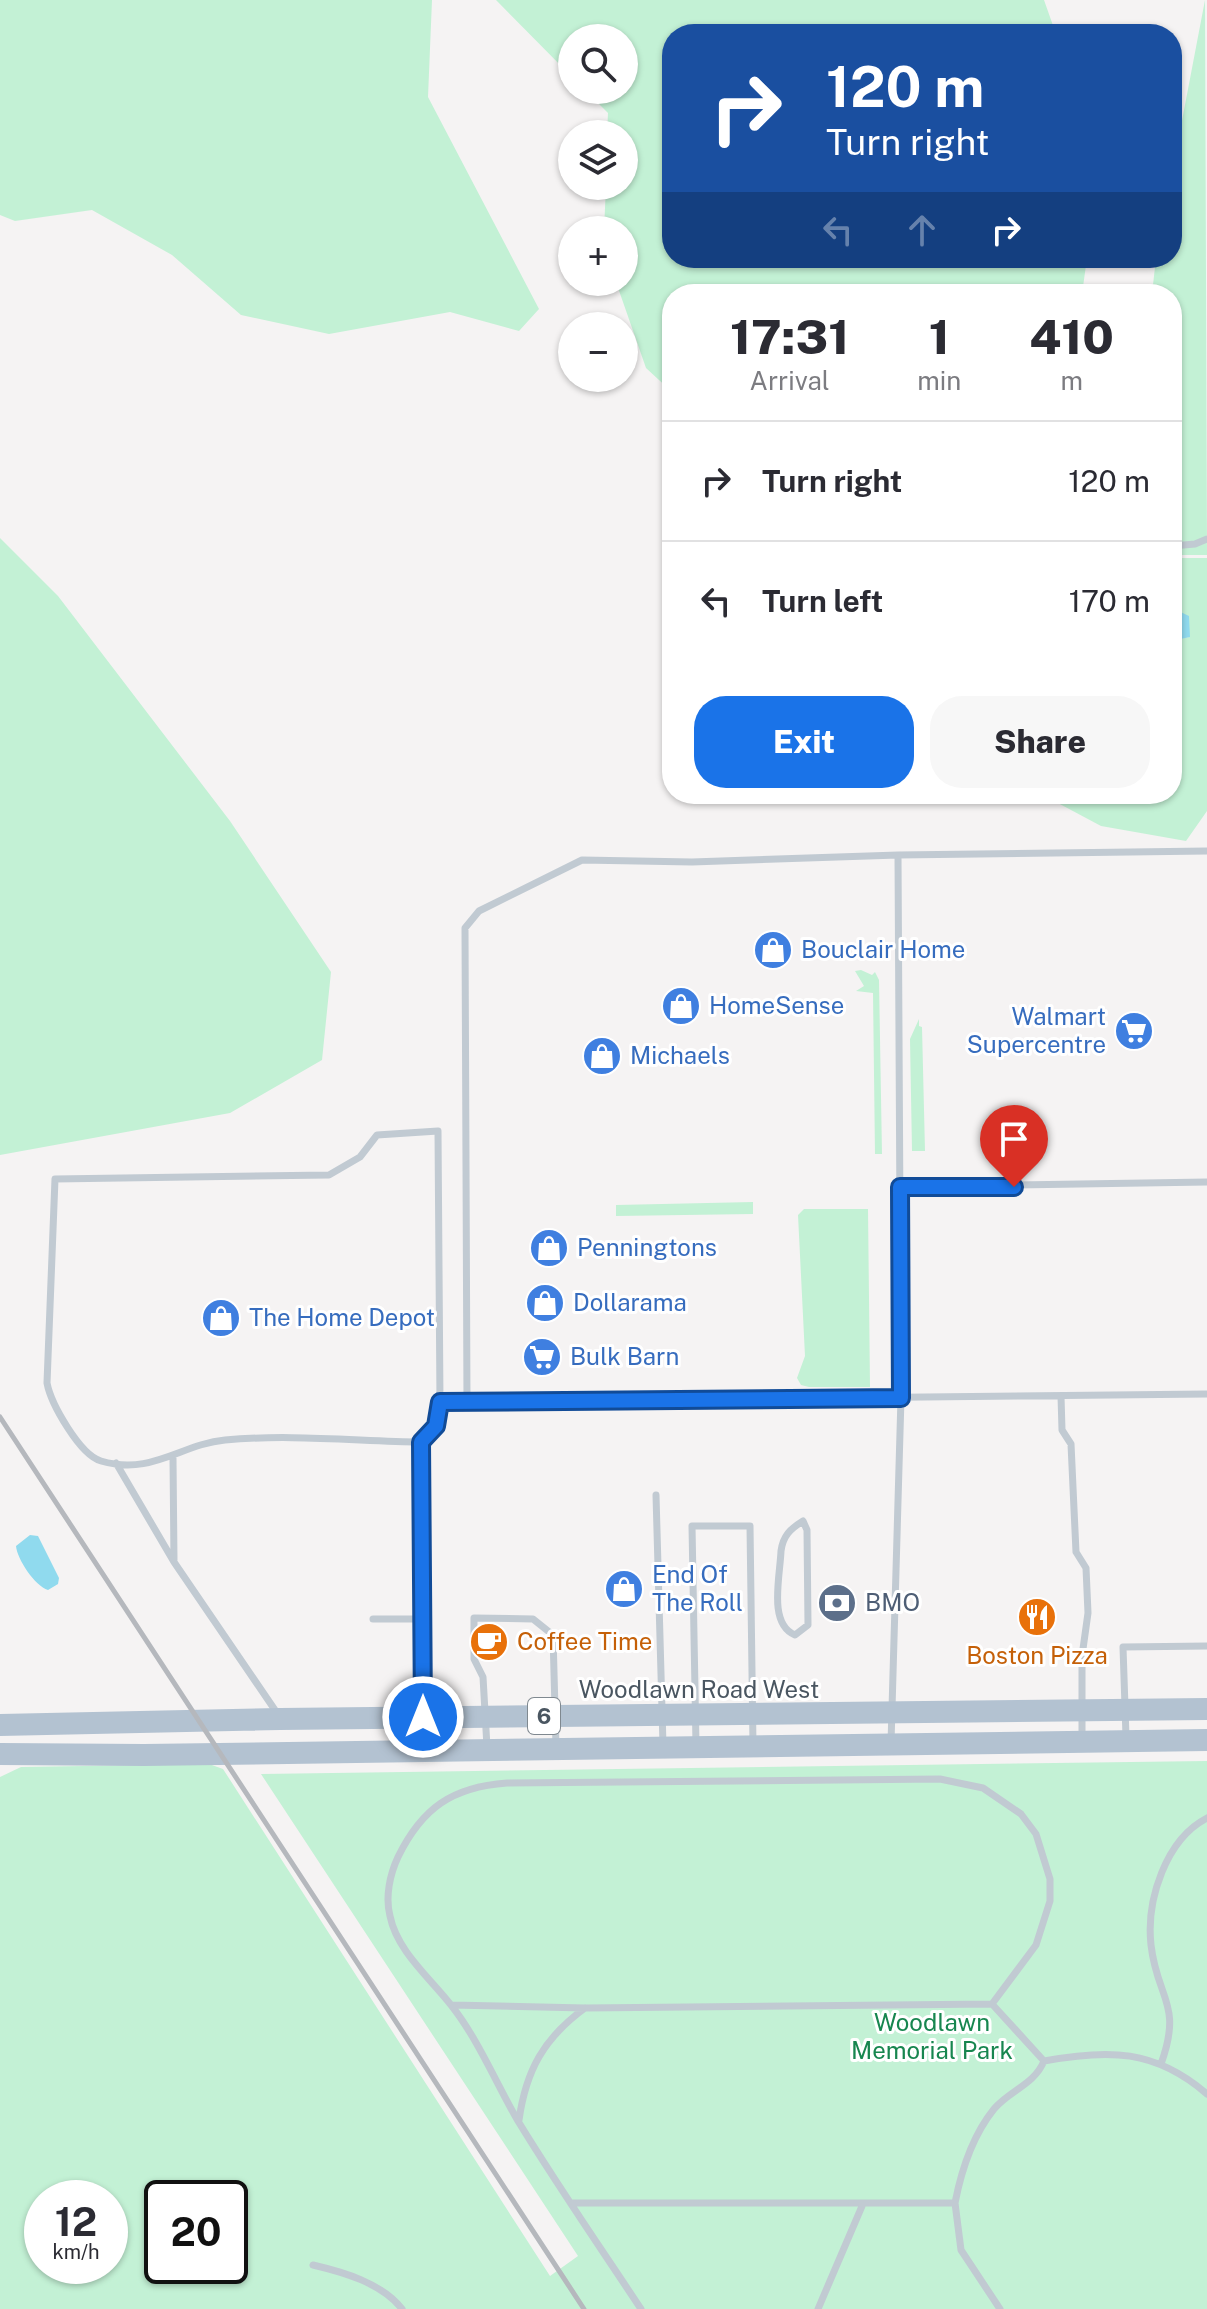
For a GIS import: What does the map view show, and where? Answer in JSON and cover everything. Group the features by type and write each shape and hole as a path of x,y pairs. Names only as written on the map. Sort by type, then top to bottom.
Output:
{"main road":[{"name":"Woodlawn Road West","path":"0,1725 1207,1709"},
{"name":"6","path":"0,1754 1207,1740"}],"lane":[{"path":"1182,545 1207,539"},
{"path":"467,1404 465,928 479,911 582,860 692,862 898,855 1207,851"},
{"path":"891,1745 901,1398 898,855"},
{"path":"421,1442 222,1440 152,1463 98,1461 88,1454 50,1401 47,1383 55,1179 329,1175 360,1157 377,1135 438,1131 440,1402 436,1426 421,1442 422,1750"},
{"path":"900,1187 1207,1182"},
{"path":"440,1402 1207,1394"},
{"path":"1061,1396 1062,1430 1071,1444 1076,1552 1086,1568 1088,1613 1081,1711 1082,1742"},
{"path":"173,1458 174,1562"},
{"path":"116,1463 174,1562 280,1719"},
{"path":"656,1495 663,1747"},
{"path":"803,1521 807,1530 808,1625 795,1635 785,1631 779,1622 781,1551 782,1541 790,1529 803,1521"},
{"path":"696,1747 692,1526 750,1526 753,1747"},
{"path":"487,1749 483,1677 474,1659 474,1618 533,1619 553,1635 556,1749"},
{"path":"373,1619 422,1619"},
{"path":"1126,1741 1123,1647 1207,1646"},
{"path":"641,2309 519,2122 452,2005 420,1969 393,1929 389,1896 395,1863 414,1827 425,1814 473,1788 507,1783 872,1778 967,1782 1010,1805 1036,1834 1050,1879 1044,1925 1036,1945 992,2004"},
{"path":"1161,2064 1172,2025 1151,1947 1151,1922 1169,1854 1184,1832 1207,1818"},
{"path":"452,2005 585,2008 992,2004 1044,2061"},
{"path":"519,2122 529,2072 538,2054 560,2029 585,2008"},
{"path":"1000,2309 961,2250 955,2203 968,2157 995,2109 1029,2083 1044,2061 1098,2052 1136,2056 1161,2064 1207,2094"},
{"path":"572,2203 862,2206 955,2203"},
{"path":"818,2309 862,2206"},
{"path":"313,2265 344,2272 402,2309"}],"green space":[{"path":"0,0 432,0 428,97 539,309 519,331 450,312 329,334 241,315 172,255 92,210 15,221 0,215"},
{"path":"496,0 1044,0 1052,24 662,24 662,268 1086,268 1083,284 662,284 662,383 646,368 638,345 638,312 626,312 621,296 638,296 638,216 605,216 605,200 638,200 638,120 608,120 608,113 599,104 638,104 638,24 558,24 558,63"},
{"path":"1205,0 1207,555 1182,555 1182,284 1153,284 1155,268 1182,268 1182,121"},
{"path":"0,538 58,596 230,821 331,972 322,1060 230,1113 0,1155"},
{"path":"1182,558 1207,558 1207,811 1186,841 1101,826 1060,804 1182,804 1182,639 1189,637 1182,620"},
{"path":"855,971 872,975 875,972 879,980 882,1154 875,1154 873,993 856,991 864,986"},
{"path":"919,1019 919,1026 922,1027 925,1151 912,1151 910,1039"},
{"path":"753,1202 753,1214 616,1216 616,1205"},
{"path":"804,1209 868,1209 870,1387 809,1387 801,1385 797,1378 805,1356 798,1215"},
{"name":"Woodlawn Memorial Park","path":"1207,1761 1207,2309 0,2309 0,1777 21,1767 209,1764 223,1769 550,2276 578,2256 261,1774"}],"water":[{"path":"1182,613 1189,616 1190,637 1182,639"},
{"path":"30,1535 38,1536 59,1578 58,1584 48,1590 32,1578 17,1551 16,1546"}],"railway":[{"path":"0,1417 584,2309"}],"place":[{"name":"Bouclair Home","path":"773,950"},
{"name":"HomeSense","path":"681,1006"},
{"name":"Walmart Supercentre","path":"1134,1031"},
{"name":"Michaels","path":"602,1056"},
{"name":"Penningtons","path":"549,1248"},
{"name":"Dollarama","path":"545,1303"},
{"name":"The Home Depot","path":"221,1318"},
{"name":"Bulk Barn","path":"542,1357"},
{"name":"End Of The Roll","path":"624,1589"},
{"name":"BMO","path":"837,1603"},
{"name":"Boston Pizza","path":"1037,1617"},
{"name":"Coffee Time","path":"489,1642"}],"route":[{"path":"423,1717 421,1442 436,1426 440,1402 901,1398 900,1187 1014,1187"}]}
